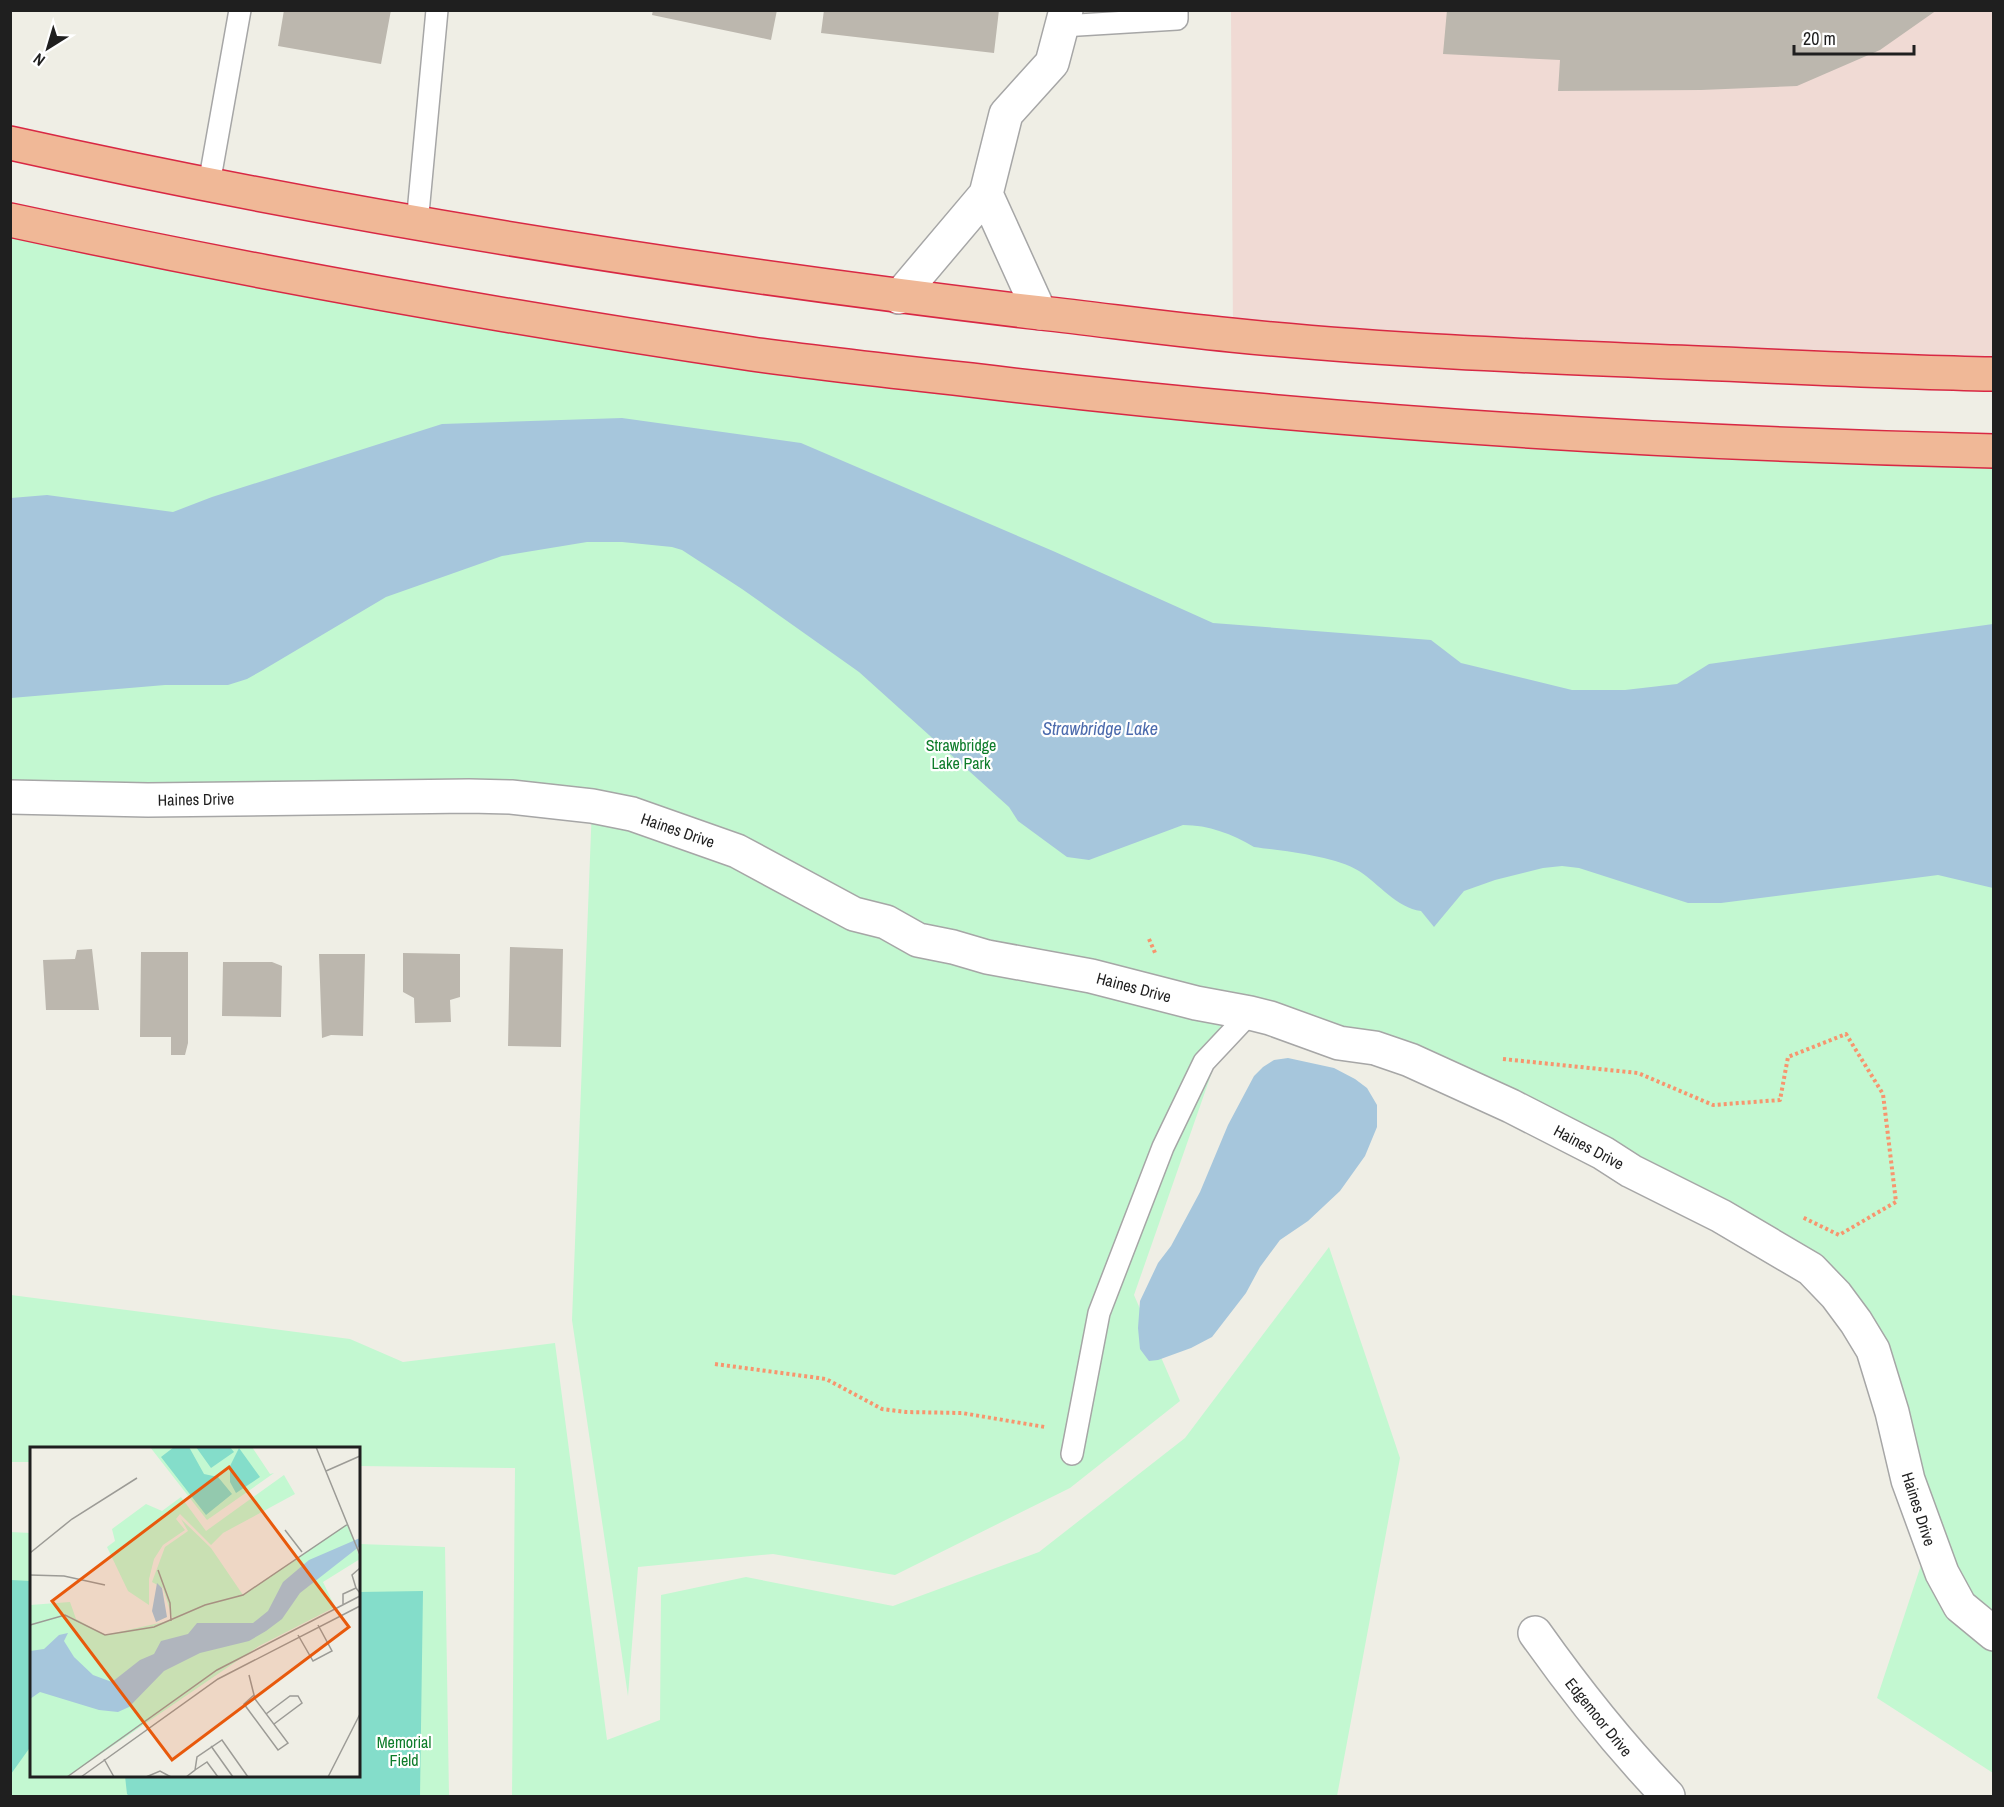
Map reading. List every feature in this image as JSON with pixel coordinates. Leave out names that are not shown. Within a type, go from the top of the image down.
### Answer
[{"type":"highway","points":[[10,143],[417,224],[596,253],[899,297],[1233,335],[1398,348],[1837,370],[1994,374]]},
{"type":"highway","points":[[10,220],[354,289],[487,311],[755,354],[1042,389],[1196,405],[1489,428],[1776,444],[1994,451]]},
{"type":"street","points":[[899,297],[986,195],[1006,114],[1052,63],[1064,18]]},
{"type":"street","points":[[986,195],[1040,313]]},
{"type":"street","name":"Haines Drive","points":[[10,796],[148,800],[469,795],[592,806],[632,814],[737,851],[854,914],[885,922],[918,940],[987,957],[1091,976],[1186,1000],[1260,1015],[1339,1043],[1375,1048],[1410,1059],[1603,1153],[1631,1170],[1721,1216],[1811,1269],[1843,1304],[1873,1350],[1892,1412],[1908,1480],[1942,1573],[1960,1606],[1994,1634]]},
{"type":"street","name":"Edgemoor Drive","points":[[1535,1633],[1574,1689],[1632,1759],[1668,1797]]},
{"type":"lane","points":[[209,183],[240,10]]},
{"type":"lane","points":[[417,224],[437,10]]},
{"type":"lane","points":[[1064,18],[1177,19],[1177,10]]},
{"type":"lane","points":[[1074,1443],[1099,1313],[1163,1147],[1204,1062],[1260,1015]]},
{"type":"path","points":[[1149,939],[1157,957]]},
{"type":"path","points":[[1499,1059],[1638,1073],[1713,1105],[1780,1100],[1788,1057],[1846,1034],[1883,1094],[1896,1202],[1839,1235],[1797,1215]]},
{"type":"path","points":[[715,1364],[826,1379],[882,1409],[962,1413],[1074,1443]]},
{"type":"shaded area","points":[[1231,11],[1993,11],[1993,374],[1233,335]]},
{"type":"green space","name":"Strawbridge Lake Park","points":[[10,220],[1042,389],[1993,451],[1993,1773],[1877,1698],[1929,1541],[1873,1350],[1811,1269],[1410,1060],[1234,1009],[1134,1295],[1180,1401],[1070,1488],[895,1575],[773,1554],[638,1567],[628,1696],[572,1320],[592,806],[11,795]]},
{"type":"green space","points":[[1329,1247],[1400,1458],[1337,1796],[512,1796],[515,1468],[360,1466],[360,1447],[30,1447],[30,1462],[11,1462],[11,1295],[350,1339],[403,1362],[555,1343],[607,1740],[660,1720],[661,1595],[746,1577],[893,1606],[1039,1552],[1185,1438]]},
{"type":"green space","name":"Memorial Field","points":[[10,1532],[30,1533],[30,1777],[360,1777],[360,1544],[445,1547],[449,1796],[11,1796]]},
{"type":"green space","points":[[11,1580],[30,1581],[30,1747],[11,1774]]},
{"type":"green space","points":[[423,1591],[420,1796],[129,1796],[127,1794],[125,1777],[360,1777],[360,1592]]},
{"type":"water","name":"Strawbridge Lake","points":[[622,418],[801,443],[1053,551],[1213,623],[1431,640],[1461,663],[1572,690],[1625,690],[1677,684],[1709,664],[1993,624],[1993,888],[1938,875],[1721,903],[1688,903],[1579,868],[1562,866],[1543,868],[1495,880],[1464,891],[1434,927],[1421,911],[1396,900],[1366,876],[1349,866],[1308,855],[1254,847],[1229,834],[1202,827],[1183,825],[1089,860],[1067,857],[1018,821],[1009,807],[859,672],[742,589],[682,550],[622,542],[587,542],[502,556],[386,597],[247,679],[228,685],[165,685],[11,698],[11,498],[47,495],[173,512],[212,497],[442,424]]},
{"type":"water","points":[[1288,1058],[1334,1068],[1367,1088],[1377,1105],[1377,1127],[1365,1156],[1340,1191],[1308,1221],[1280,1240],[1260,1267],[1246,1293],[1212,1337],[1191,1348],[1149,1361],[1140,1349],[1138,1328],[1140,1301],[1158,1263],[1171,1246],[1200,1192],[1228,1125],[1254,1076],[1274,1060]]},
{"type":"building","points":[[284,10],[391,10],[381,64],[278,46]]},
{"type":"building","points":[[653,10],[777,10],[771,40],[652,15]]},
{"type":"building","points":[[824,10],[999,10],[994,53],[821,33]]},
{"type":"building","points":[[1447,10],[1937,10],[1880,50],[1797,86],[1701,90],[1558,91],[1560,60],[1443,54]]},
{"type":"building","points":[[510,947],[563,949],[561,1047],[508,1046]]},
{"type":"building","points":[[92,949],[99,1010],[46,1010],[43,960],[75,959],[77,950]]},
{"type":"building","points":[[141,952],[188,952],[188,1043],[185,1055],[171,1055],[171,1037],[140,1037]]},
{"type":"building","points":[[403,953],[460,954],[460,997],[450,1000],[451,1022],[415,1023],[414,998],[403,992]]},
{"type":"building","points":[[319,954],[365,954],[363,1036],[331,1035],[322,1038]]},
{"type":"building","points":[[223,962],[272,962],[282,966],[281,1017],[222,1016]]}]
